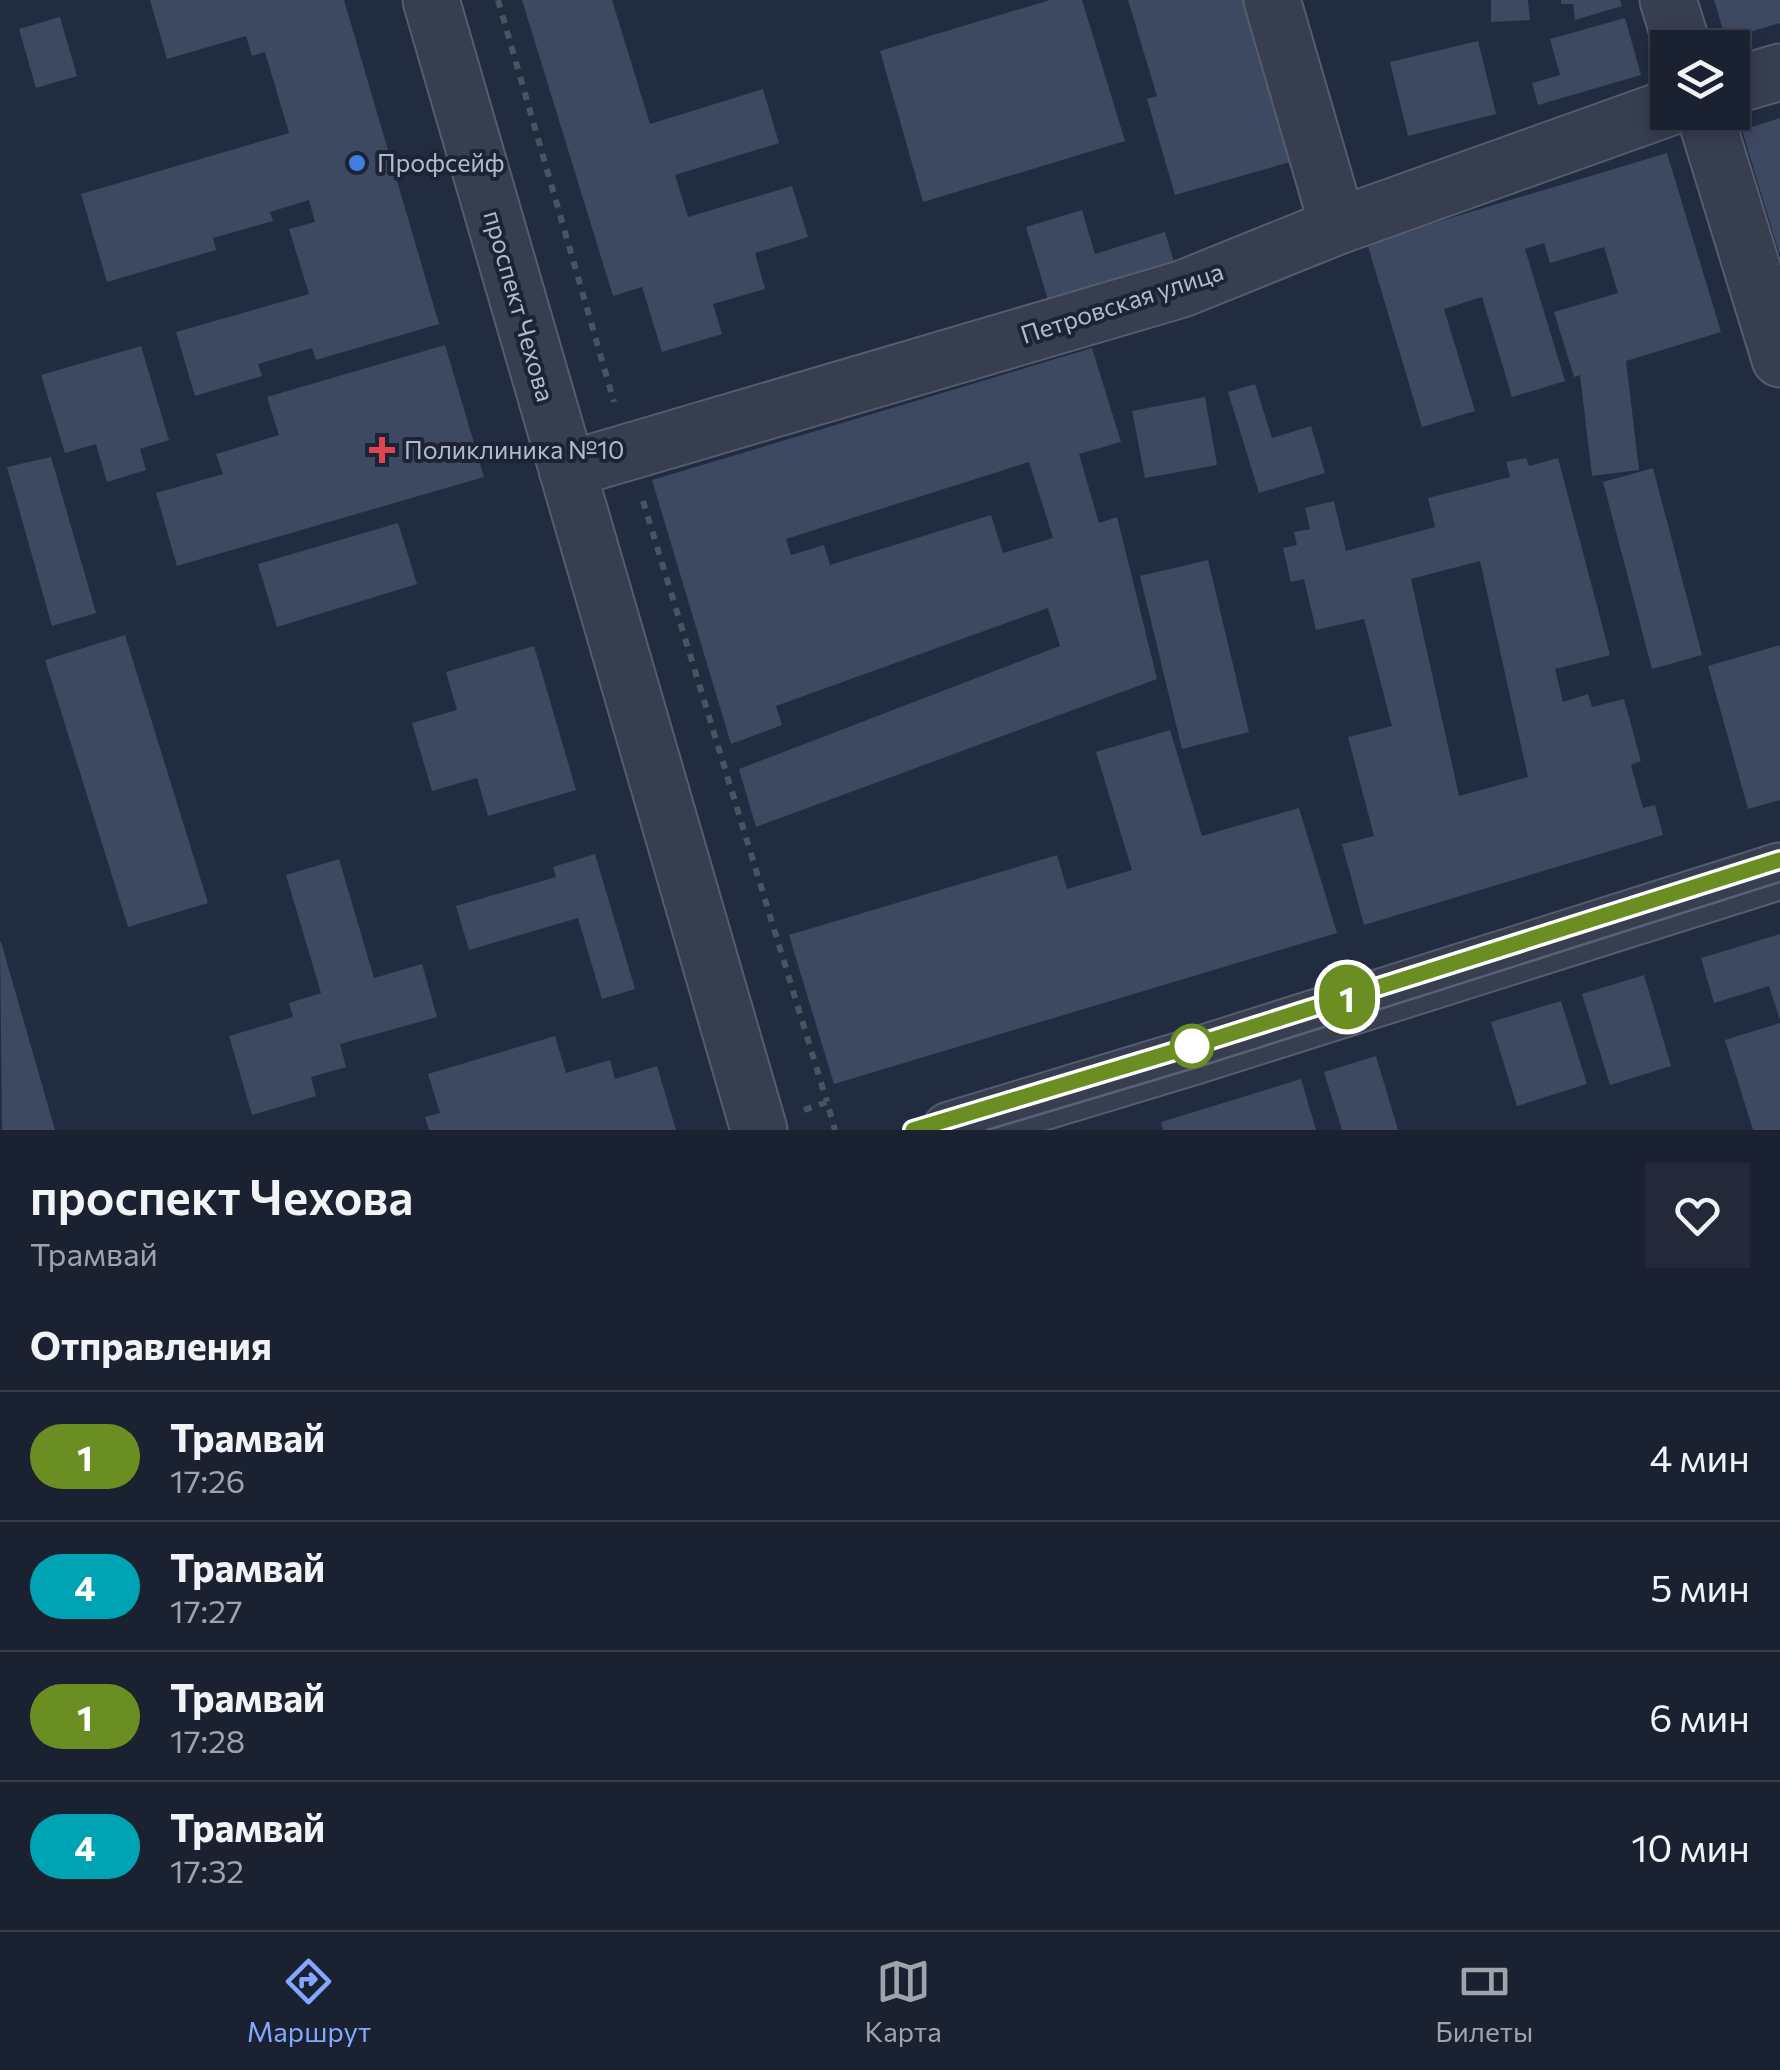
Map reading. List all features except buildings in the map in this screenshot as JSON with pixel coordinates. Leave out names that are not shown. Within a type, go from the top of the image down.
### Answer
[{"type":"street","name":"проспект Чехова","points":[[430,0],[759,1130]]},
{"type":"street","points":[[1272,0],[1338,226]]},
{"type":"street","points":[[1668,0],[1678,30]]},
{"type":"street","points":[[1750,81],[1780,72]]},
{"type":"street","name":"Петровская улица","points":[[567,470],[1182,288],[1338,226],[1650,114]]},
{"type":"street","points":[[1710,130],[1780,358]]},
{"type":"street","points":[[950,1130],[1780,871]]},
{"type":"path","points":[[498,0],[628,451],[827,1102]]},
{"type":"tram line","points":[[913,1130],[1780,860]]},
{"type":"tram line","name":"1","points":[[913,1130],[1780,860]]},
{"type":"tram line","points":[[987,1130],[1780,882]]},
{"type":"place","name":"Профсейф","points":[[357,163]]},
{"type":"place","name":"Поликлиника №10","points":[[382,450]]}]
